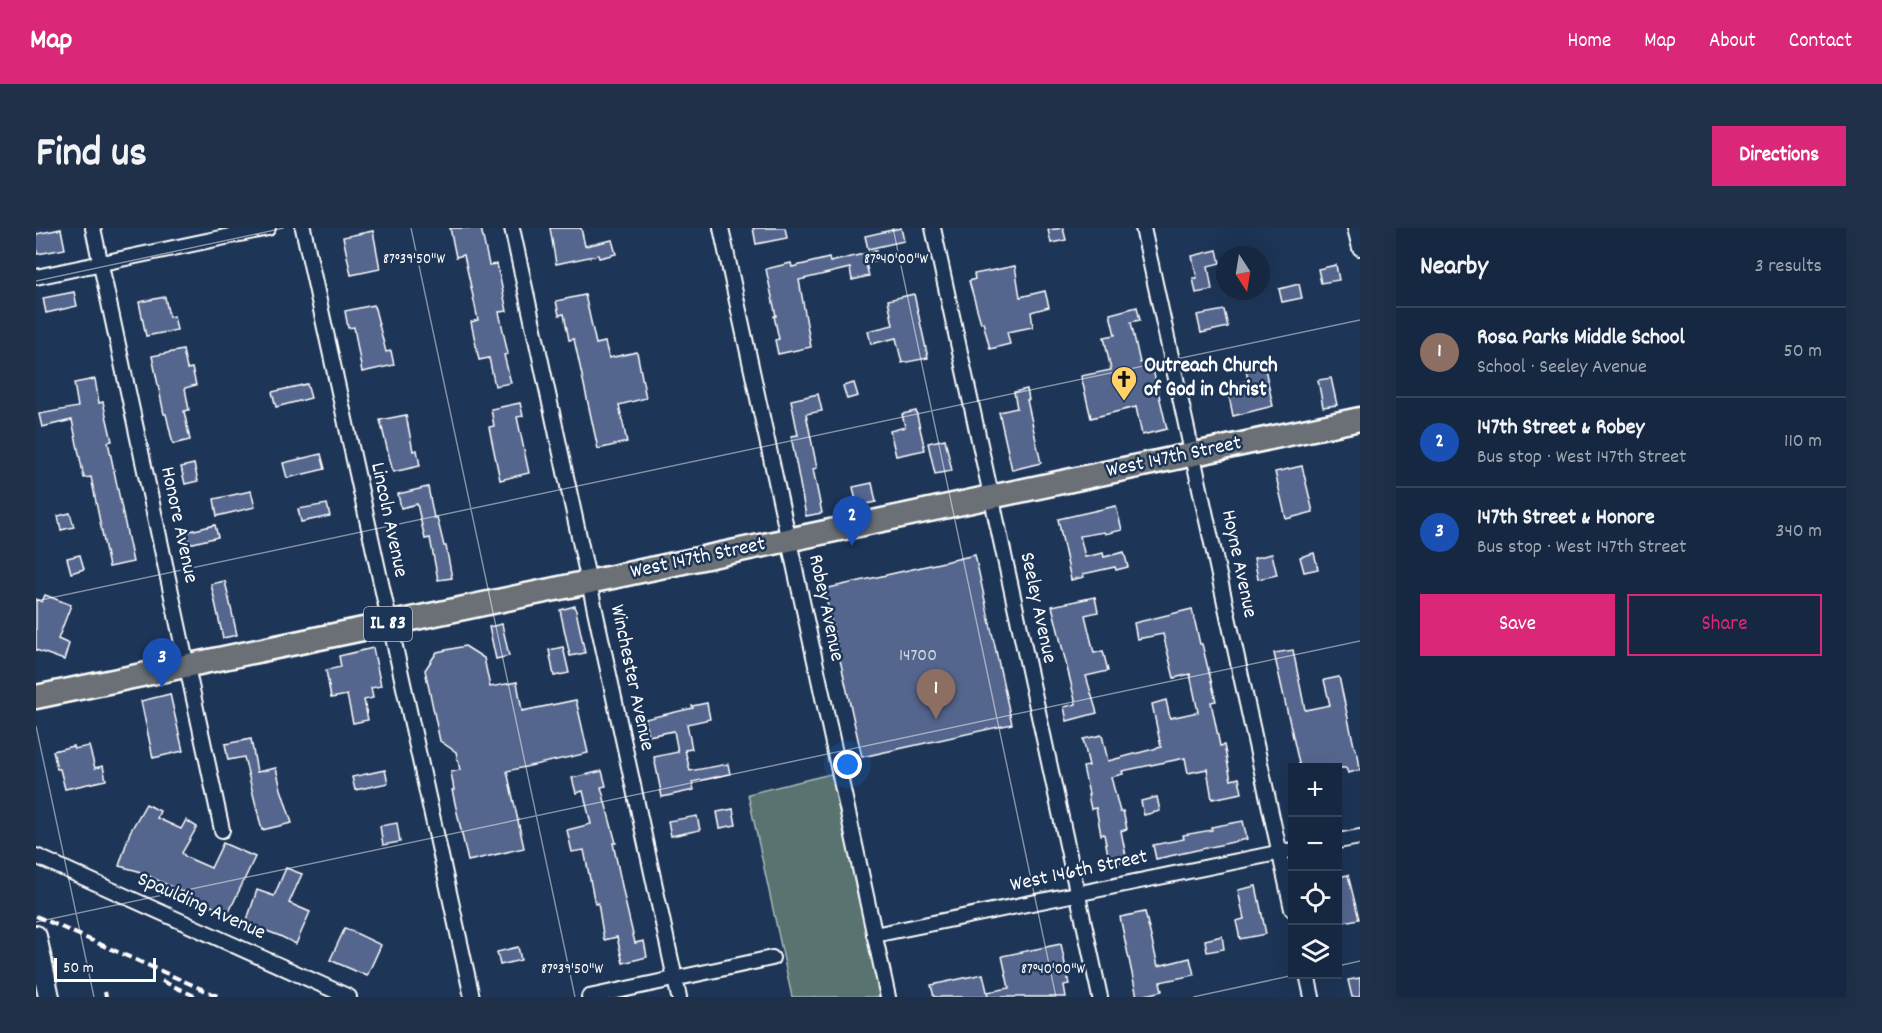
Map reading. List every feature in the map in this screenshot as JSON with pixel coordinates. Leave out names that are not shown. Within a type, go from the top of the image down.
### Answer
[{"type":"main road","name":"West 147th Street","points":[[36,697],[1360,419]]},
{"type":"main road","points":[[36,936],[49,997]]},
{"type":"street","name":"Honore Avenue","points":[[93,228],[222,830]]},
{"type":"street","points":[[36,277],[268,228]]},
{"type":"street","name":"Lincoln Avenue","points":[[303,228],[472,997]]},
{"type":"street","name":"Winchester Avenue","points":[[512,228],[679,997]]},
{"type":"street","name":"Robey Avenue","points":[[721,228],[888,997]]},
{"type":"street","name":"Seeley Avenue","points":[[933,228],[1100,997]]},
{"type":"street","name":"Hoyne Avenue","points":[[1143,228],[1286,852],[1288,871]]},
{"type":"street","points":[[1356,228],[1360,248]]},
{"type":"street","points":[[1342,840],[1360,837]]},
{"type":"street","name":"West 146th Street","points":[[874,935],[1286,852]]},
{"type":"street","name":"Spaulding Avenue","points":[[36,855],[350,997]]},
{"type":"street","points":[[589,997],[772,958]]},
{"type":"street","points":[[1308,979],[1312,997]]},
{"type":"green space","points":[[839,772],[888,997],[792,997],[748,794]]},
{"type":"building","points":[[450,228],[481,228],[489,265],[497,264],[507,311],[499,312],[508,354],[504,355],[511,383],[495,386],[489,358],[479,360],[471,322],[478,320],[464,255],[456,257]]},
{"type":"building","points":[[550,228],[581,228],[585,246],[612,240],[616,254],[599,258],[598,255],[556,264]]},
{"type":"building","points":[[753,228],[785,228],[787,238],[756,244]]},
{"type":"building","points":[[901,228],[904,241],[868,249],[865,236]]},
{"type":"building","points":[[1063,228],[1066,240],[1051,243],[1048,230]]},
{"type":"building","points":[[61,229],[65,249],[37,254],[36,234]]},
{"type":"building","points":[[373,231],[380,269],[351,275],[343,237]]},
{"type":"building","points":[[1216,250],[1216,264],[1208,266],[1212,290],[1196,293],[1193,278],[1197,278],[1192,256]]},
{"type":"building","points":[[876,251],[878,261],[866,264],[869,276],[852,280],[850,268],[799,280],[811,347],[778,354],[775,340],[779,339],[774,316],[776,316],[766,269],[791,263],[792,267],[829,258],[830,262]]},
{"type":"building","points":[[1336,265],[1339,280],[1321,283],[1318,269]]},
{"type":"building","points":[[1015,266],[1020,297],[1045,291],[1049,307],[1031,312],[1033,327],[1007,332],[1010,344],[990,349],[969,281],[975,279],[974,274]]},
{"type":"building","points":[[1299,284],[1302,298],[1282,302],[1279,289]]},
{"type":"building","points":[[74,292],[77,306],[46,313],[43,298]]},
{"type":"building","points":[[914,294],[928,358],[902,363],[896,338],[871,344],[868,331],[893,325],[888,300]]},
{"type":"building","points":[[585,295],[596,344],[605,342],[609,358],[637,352],[646,398],[619,405],[627,442],[598,449],[574,339],[569,340],[564,314],[559,315],[556,301]]},
{"type":"building","points":[[165,297],[169,317],[174,316],[177,330],[146,336],[139,302]]},
{"type":"building","points":[[374,305],[386,352],[391,351],[394,365],[362,372],[354,327],[348,328],[345,311]]},
{"type":"building","name":"Outreach Church of God in Christ","points":[[1137,307],[1140,320],[1131,322],[1140,363],[1151,361],[1167,429],[1142,435],[1136,407],[1091,418],[1081,376],[1111,370],[1104,337],[1115,335],[1110,314]]},
{"type":"building","points":[[1224,310],[1228,327],[1201,333],[1197,315]]},
{"type":"building","points":[[183,350],[187,369],[192,368],[196,385],[185,388],[189,410],[184,411],[190,440],[173,444],[152,356]]},
{"type":"building","points":[[1263,359],[1273,406],[1233,416],[1227,386],[1248,381],[1245,363]]},
{"type":"building","points":[[1331,378],[1337,405],[1323,407],[1318,380]]},
{"type":"building","points":[[95,379],[99,403],[103,402],[112,441],[108,442],[133,562],[109,567],[91,477],[84,478],[72,420],[42,427],[39,414],[78,407],[74,383]]},
{"type":"building","points":[[854,383],[858,396],[847,399],[843,386]]},
{"type":"building","points":[[307,384],[311,398],[276,407],[272,392]]},
{"type":"building","points":[[1027,389],[1029,400],[1027,400],[1041,463],[1012,470],[999,412],[1017,408],[1014,392]]},
{"type":"building","points":[[818,394],[822,411],[806,414],[817,468],[813,469],[822,513],[806,516],[791,436],[798,435],[791,400]]},
{"type":"building","points":[[520,403],[523,416],[517,417],[529,473],[500,480],[489,427],[494,426],[491,409]]},
{"type":"building","points":[[916,411],[925,450],[896,456],[890,431],[905,427],[902,414]]},
{"type":"building","points":[[406,415],[413,451],[417,450],[420,466],[393,472],[380,420]]},
{"type":"building","points":[[945,439],[952,471],[935,474],[928,443]]},
{"type":"building","points":[[321,454],[325,469],[287,478],[283,463]]},
{"type":"building","points":[[194,464],[198,481],[185,484],[181,467]]},
{"type":"building","points":[[1302,466],[1313,512],[1286,519],[1275,472]]},
{"type":"building","points":[[872,483],[876,502],[857,506],[853,487]]},
{"type":"building","points":[[428,487],[434,518],[437,517],[444,546],[446,546],[452,578],[438,580],[430,538],[425,539],[417,504],[401,508],[398,494]]},
{"type":"building","points":[[251,491],[255,507],[217,516],[214,499]]},
{"type":"building","points":[[327,504],[330,516],[301,522],[298,509]]},
{"type":"building","points":[[1116,506],[1122,530],[1080,536],[1085,557],[1103,553],[1104,557],[1124,552],[1128,567],[1116,570],[1115,567],[1083,574],[1084,577],[1071,580],[1058,519]]},
{"type":"building","points":[[70,513],[74,527],[61,530],[58,516]]},
{"type":"building","points":[[215,525],[218,537],[189,544],[186,532]]},
{"type":"building","points":[[1314,553],[1318,569],[1304,572],[1300,557]]},
{"type":"building","points":[[1272,554],[1277,575],[1258,579],[1254,558]]},
{"type":"building","points":[[80,555],[84,569],[71,573],[67,558]]},
{"type":"building","points":[[975,555],[1012,724],[862,757],[824,589]]},
{"type":"building","points":[[225,581],[237,635],[223,638],[211,584]]},
{"type":"building","points":[[45,595],[71,605],[58,639],[69,644],[64,660],[36,650],[36,599],[42,602]]},
{"type":"building","points":[[1095,597],[1098,612],[1085,615],[1094,653],[1103,651],[1108,671],[1086,676],[1097,713],[1067,721],[1064,707],[1076,704],[1052,606]]},
{"type":"building","points":[[575,606],[585,653],[570,656],[560,610]]},
{"type":"building","points":[[1192,609],[1216,701],[1211,702],[1220,746],[1224,745],[1231,780],[1239,778],[1242,793],[1212,799],[1207,769],[1188,773],[1185,758],[1122,771],[1123,774],[1111,777],[1127,829],[1121,831],[1127,861],[1110,865],[1096,808],[1091,809],[1088,795],[1083,767],[1089,766],[1083,739],[1102,735],[1108,761],[1161,747],[1152,704],[1166,700],[1170,718],[1198,712],[1190,674],[1174,678],[1163,634],[1137,639],[1134,623]]},
{"type":"building","points":[[502,624],[509,656],[496,659],[489,627]]},
{"type":"building","points":[[465,646],[484,658],[490,687],[517,682],[522,711],[576,700],[588,753],[507,771],[524,848],[468,861],[452,790],[454,790],[451,772],[460,770],[456,752],[440,741],[425,670],[437,652]]},
{"type":"building","points":[[563,647],[569,673],[554,676],[549,650]]},
{"type":"building","points":[[373,648],[381,686],[371,688],[373,698],[364,700],[368,720],[353,723],[347,695],[331,698],[326,670],[341,667],[339,656]]},
{"type":"building","points":[[1293,650],[1305,710],[1330,705],[1324,680],[1339,677],[1360,770],[1348,773],[1346,768],[1342,768],[1342,763],[1299,763],[1274,653]]},
{"type":"building","points":[[170,694],[183,751],[153,758],[141,701]]},
{"type":"building","points":[[707,703],[710,719],[687,724],[692,749],[685,750],[690,771],[728,764],[730,774],[692,782],[694,790],[662,797],[654,757],[678,752],[674,731],[648,736],[645,719]]},
{"type":"building","points":[[251,739],[257,772],[276,768],[292,823],[262,830],[244,757],[228,760],[225,744]]},
{"type":"building","points":[[73,746],[74,749],[89,746],[95,768],[103,766],[106,780],[65,789],[53,751]]},
{"type":"building","points":[[385,770],[388,783],[355,790],[352,777]]},
{"type":"building","points":[[602,771],[606,786],[601,787],[616,843],[613,843],[635,943],[644,941],[647,957],[623,963],[617,937],[604,940],[598,903],[595,904],[584,850],[572,852],[567,830],[591,824],[583,791],[576,793],[572,778]]},
{"type":"building","points":[[1157,797],[1160,811],[1144,815],[1141,801]]},
{"type":"building","points":[[146,804],[160,811],[157,818],[181,829],[186,820],[197,827],[182,853],[186,857],[211,868],[223,843],[255,857],[228,914],[138,871],[119,866],[130,832]]},
{"type":"building","points":[[733,809],[736,825],[720,828],[717,812]]},
{"type":"building","points":[[697,816],[700,830],[671,836],[668,821]]},
{"type":"building","points":[[1243,821],[1247,839],[1156,859],[1153,845],[1184,839],[1183,835],[1212,830],[1211,827]]},
{"type":"building","points":[[397,823],[400,842],[383,845],[380,826]]},
{"type":"building","points":[[286,868],[302,874],[289,903],[310,912],[296,944],[246,923],[257,890],[274,896]]},
{"type":"building","points":[[1348,875],[1359,919],[1342,922],[1342,876]]},
{"type":"building","points":[[1256,886],[1266,934],[1240,939],[1236,921],[1244,919],[1238,890]]},
{"type":"building","points":[[1145,912],[1158,966],[1190,958],[1194,975],[1160,982],[1162,991],[1137,997],[1120,917]]},
{"type":"building","points":[[345,928],[381,945],[367,976],[330,960]]},
{"type":"building","points":[[1222,936],[1224,949],[1207,952],[1205,940]]},
{"type":"building","points":[[1061,944],[1069,984],[1064,985],[1066,997],[934,997],[931,985],[983,974],[987,992],[1009,988],[1002,956]]},
{"type":"building","points":[[518,947],[521,960],[500,965],[497,952]]},
{"type":"building","points":[[1360,978],[1360,997],[1352,997],[1348,980]]},
{"type":"railway","points":[[36,916],[220,997]]},
{"type":"railway","points":[[162,981],[197,997]]},
{"type":"railway","points":[[105,992],[106,997]]},
{"type":"place","name":"Outreach Church of God in Christ","points":[[1124,402]]},
{"type":"place","name":"147th Street & Robey","points":[[852,546]]},
{"type":"place","name":"147th Street & Honore","points":[[162,688]]},
{"type":"place","name":"Rosa Parks Middle School","points":[[936,719]]}]
